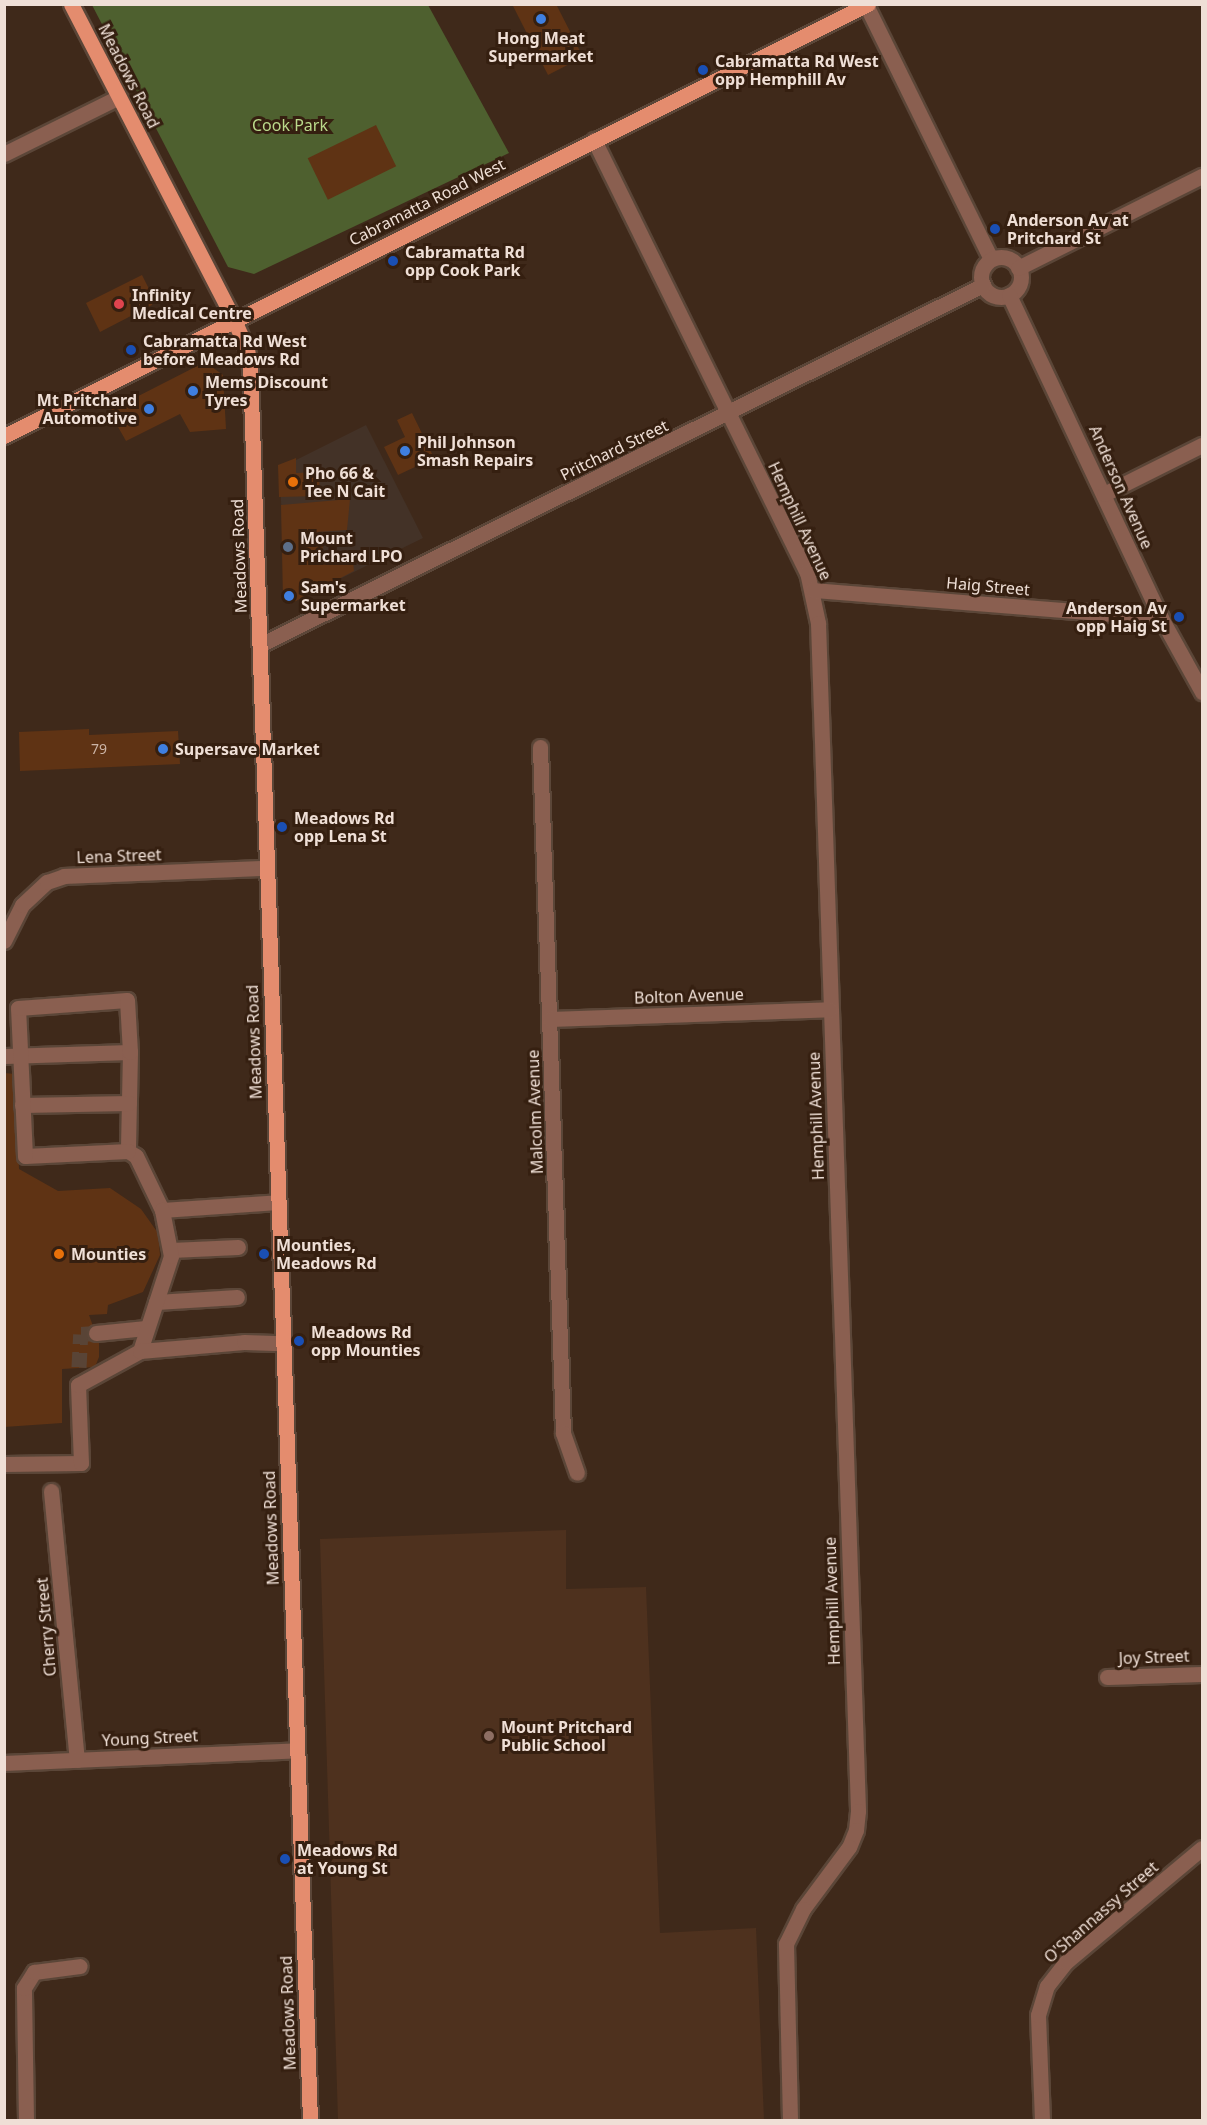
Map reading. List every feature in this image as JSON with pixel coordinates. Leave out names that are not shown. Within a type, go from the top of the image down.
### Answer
[{"type":"main road","name":"Meadows Road","points":[[71,4],[234,320],[247,349],[250,367],[310,2121]]},
{"type":"main road","name":"Cabramatta Road West","points":[[4,436],[867,5]]},
{"type":"street","points":[[867,5],[992,259]]},
{"type":"street","points":[[4,154],[119,97]]},
{"type":"street","name":"Hemphill Avenue","points":[[594,140],[813,590],[818,623],[858,1811],[856,1830],[849,1847],[803,1910],[786,1944],[790,2121]]},
{"type":"street","points":[[1018,268],[1203,176]]},
{"type":"street","points":[[1007,258],[1018,268],[1018,286],[1009,295],[994,296],[983,285],[981,273],[992,259],[1007,258]]},
{"type":"street","name":"Pritchard Street","points":[[260,645],[983,285]]},
{"type":"street","name":"Anderson Avenue","points":[[1009,295],[1161,618],[1203,692]]},
{"type":"street","points":[[1104,494],[1203,445]]},
{"type":"street","name":"Haig Street","points":[[813,590],[1161,618]]},
{"type":"street","name":"Malcolm Avenue","points":[[540,747],[563,1433],[577,1473]]},
{"type":"street","name":"Lena Street","points":[[4,941],[22,905],[47,882],[64,876],[266,868]]},
{"type":"street","points":[[128,1151],[25,1156],[22,1105],[11,1055],[18,1008],[127,1000],[130,1052],[128,1151],[140,1163],[162,1210],[171,1250],[168,1273],[146,1328],[140,1351]]},
{"type":"street","name":"Bolton Avenue","points":[[550,1019],[830,1009]]},
{"type":"street","points":[[11,1055],[130,1052]]},
{"type":"street","points":[[22,1105],[129,1103]]},
{"type":"street","points":[[162,1210],[278,1202]]},
{"type":"street","points":[[171,1250],[238,1247]]},
{"type":"street","points":[[156,1302],[237,1297]]},
{"type":"street","points":[[96,1333],[146,1328]]},
{"type":"street","points":[[78,1384],[140,1351],[244,1342],[282,1343]]},
{"type":"street","points":[[4,1464],[81,1463],[79,1367]]},
{"type":"street","name":"Cherry Street","points":[[51,1491],[76,1760]]},
{"type":"street","name":"Joy Street","points":[[1107,1677],[1203,1674]]},
{"type":"street","name":"Young Street","points":[[4,1763],[297,1750]]},
{"type":"street","name":"O'Shannassy Street","points":[[1042,2121],[1038,2015],[1047,1986],[1066,1962],[1203,1848]]},
{"type":"street","points":[[26,2121],[24,1988],[34,1972],[80,1966]]},
{"type":"shaded area","points":[[366,425],[423,538],[289,604],[284,599],[280,468]]},
{"type":"shaded area","name":"Mount Pritchard Public School","points":[[566,1530],[566,1589],[646,1587],[660,1933],[756,1928],[764,2120],[338,2120],[320,1539]]},
{"type":"green space","name":"Cook Park","points":[[92,5],[428,5],[509,153],[254,274],[228,267]]},
{"type":"building","points":[[512,4],[556,4],[583,57],[548,75]]},
{"type":"building","points":[[376,125],[396,166],[328,200],[308,158]]},
{"type":"building","name":"Infinity Medical Centre","points":[[142,275],[153,297],[152,305],[100,332],[86,303]]},
{"type":"building","points":[[205,362],[223,375],[226,429],[190,432],[180,414],[126,441],[109,411]]},
{"type":"building","points":[[412,413],[434,458],[398,475],[384,447],[405,437],[397,420]]},
{"type":"building","points":[[296,458],[296,473],[319,472],[320,496],[279,497],[278,465]]},
{"type":"building","points":[[350,499],[347,530],[316,532],[322,534],[323,553],[306,555],[352,552],[354,571],[290,604],[283,599],[281,505]]},
{"type":"building","points":[[89,729],[89,735],[178,731],[180,764],[20,771],[19,732]]},
{"type":"building","points":[[4,1073],[16,1074],[19,1169],[58,1191],[110,1188],[141,1209],[158,1233],[160,1255],[143,1292],[108,1305],[107,1314],[89,1315],[99,1343],[99,1357],[95,1367],[62,1369],[62,1423],[4,1427]]},
{"type":"tunnel","points":[[79,1367],[81,1334],[96,1333]]},
{"type":"place","name":"Hong Meat Supermarket","points":[[541,19]]},
{"type":"place","name":"Cabramatta Rd West opp Hemphill Av","points":[[703,70]]},
{"type":"place","name":"Anderson Av at Pritchard St","points":[[995,229]]},
{"type":"place","name":"Cabramatta Rd opp Cook Park","points":[[393,261]]},
{"type":"place","name":"Infinity Medical Centre","points":[[119,304]]},
{"type":"place","name":"Cabramatta Rd West before Meadows Rd","points":[[131,350]]},
{"type":"place","name":"Mems Discount Tyres","points":[[193,391]]},
{"type":"place","name":"Mt Pritchard Automotive","points":[[149,409]]},
{"type":"place","name":"Phil Johnson Smash Repairs","points":[[405,451]]},
{"type":"place","name":"Pho 66 & Tee N Cait","points":[[293,482]]},
{"type":"place","name":"Mount Prichard LPO","points":[[288,547]]},
{"type":"place","name":"Sam's Supermarket","points":[[289,596]]},
{"type":"place","name":"Anderson Av opp Haig St","points":[[1179,617]]},
{"type":"place","name":"Supersave Market","points":[[163,749]]},
{"type":"place","name":"Meadows Rd opp Lena St","points":[[282,827]]},
{"type":"place","name":"Mounties","points":[[59,1254]]},
{"type":"place","name":"Mounties, Meadows Rd","points":[[264,1254]]},
{"type":"place","name":"Meadows Rd opp Mounties","points":[[299,1341]]},
{"type":"place","name":"Mount Pritchard Public School","points":[[489,1736]]},
{"type":"place","name":"Meadows Rd at Young St","points":[[285,1859]]}]
